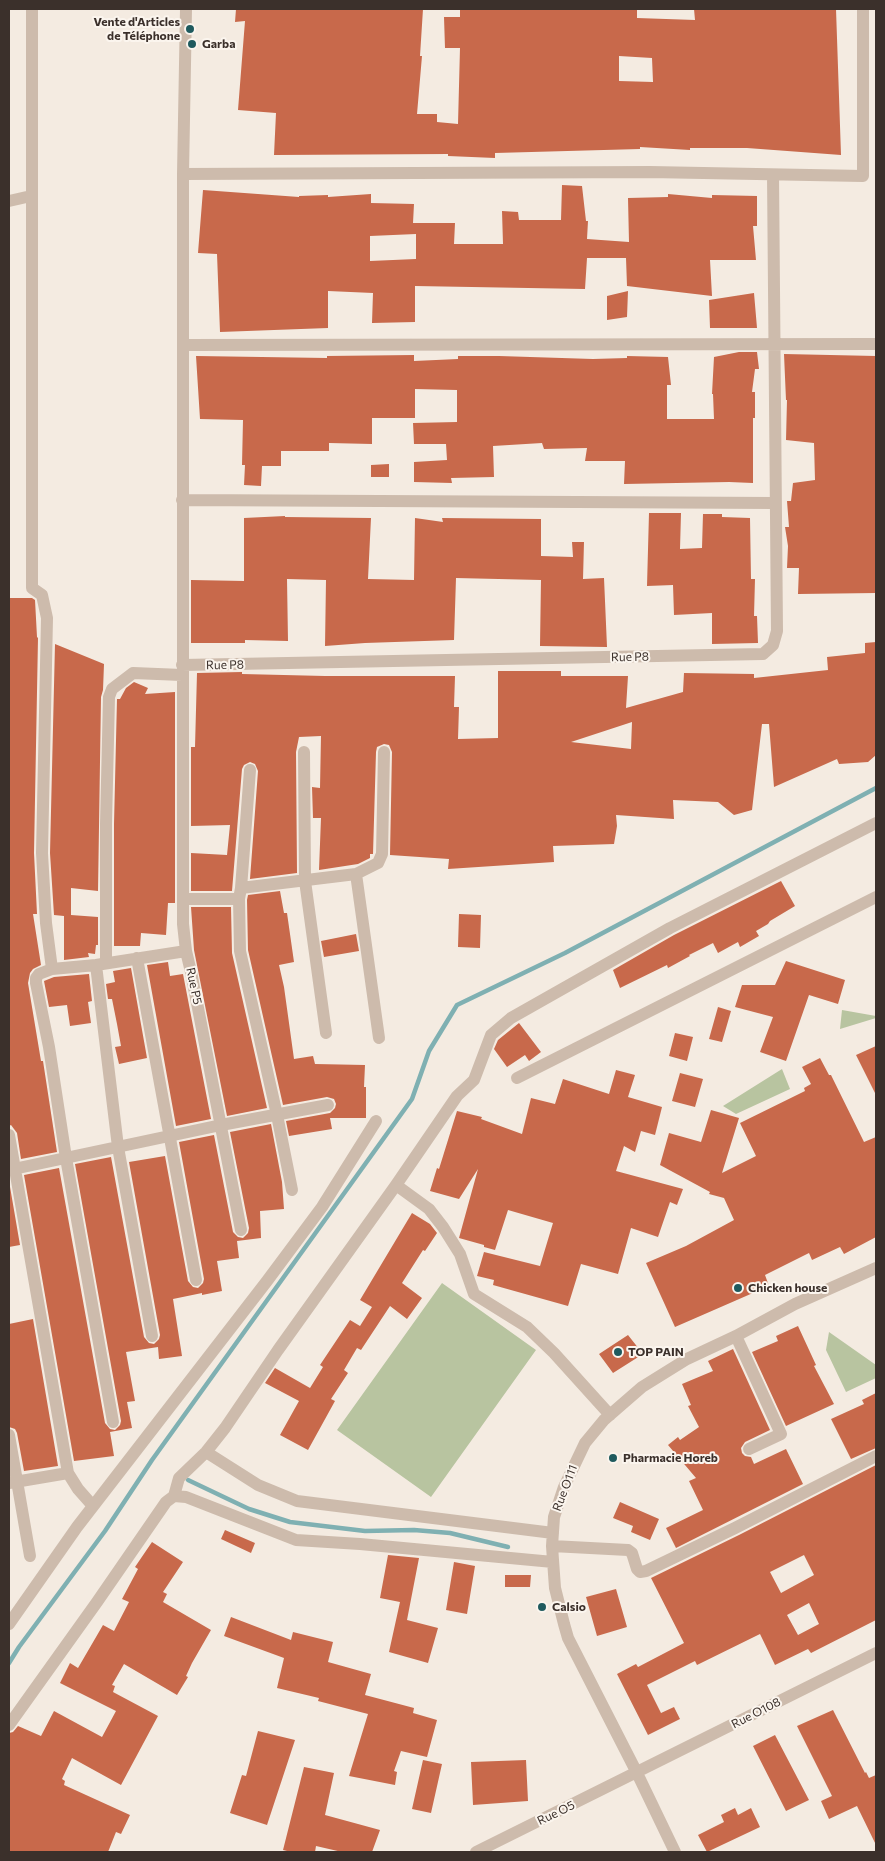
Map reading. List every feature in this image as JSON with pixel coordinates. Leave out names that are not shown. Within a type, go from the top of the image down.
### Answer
[{"type":"street","points":[[32,9],[32,588],[42,595],[47,618],[42,853],[46,923],[52,968]]},
{"type":"street","name":"Rue P5","points":[[186,9],[183,174],[183,924],[186,951],[241,1230]]},
{"type":"street","points":[[183,174],[650,172],[863,176],[863,9]]},
{"type":"street","name":"Rue P8","points":[[152,1336],[118,1147],[101,964],[106,863],[109,697],[112,688],[133,673],[182,670],[763,654],[773,645],[777,631],[774,503],[773,175]]},
{"type":"street","points":[[9,200],[31,196]]},
{"type":"street","points":[[183,345],[876,344]]},
{"type":"street","points":[[182,500],[774,503]]},
{"type":"street","points":[[304,752],[305,881],[326,1033]]},
{"type":"street","points":[[184,899],[240,894],[287,881],[305,881],[356,874],[378,864],[382,854],[384,752]]},
{"type":"street","points":[[250,770],[240,894],[240,951],[292,1190]]},
{"type":"street","points":[[9,1725],[166,1502],[174,1496],[179,1478],[206,1452],[225,1428],[457,1096],[474,1080],[491,1035],[511,1018],[670,928],[876,823]]},
{"type":"street","points":[[356,874],[379,1038]]},
{"type":"street","points":[[517,1078],[876,897]]},
{"type":"street","points":[[113,1422],[66,1158],[49,1047],[36,983],[39,974],[52,968],[101,964],[186,951]]},
{"type":"street","points":[[137,958],[196,1280]]},
{"type":"street","points":[[12,1169],[221,1125],[328,1105]]},
{"type":"street","points":[[9,1624],[93,1506],[267,1282],[322,1207],[376,1121]]},
{"type":"street","points":[[9,1135],[12,1169],[68,1473],[78,1489],[93,1506]]},
{"type":"street","points":[[396,1185],[429,1209],[443,1227],[460,1254],[474,1294],[527,1327],[554,1353],[610,1415]]},
{"type":"street","name":"Rue O111","points":[[674,1852],[637,1773],[568,1638],[559,1608],[552,1562],[554,1517],[572,1468],[585,1443],[610,1415],[642,1387],[679,1364],[795,1304],[876,1268]]},
{"type":"street","points":[[736,1336],[781,1434],[749,1449]]},
{"type":"street","points":[[9,1435],[13,1482],[30,1556]]},
{"type":"street","points":[[206,1452],[258,1485],[297,1500],[628,1550],[632,1553],[637,1570],[640,1572],[646,1571],[735,1528],[876,1456]]},
{"type":"street","points":[[13,1482],[68,1473]]},
{"type":"street","points":[[174,1496],[186,1497],[296,1540],[552,1562]]},
{"type":"street","name":"Rue O108","points":[[637,1773],[876,1653]]},
{"type":"street","name":"Rue O5","points":[[476,1852],[637,1773]]},
{"type":"green space","points":[[842,1010],[876,1016],[876,1018],[840,1029]]},
{"type":"green space","points":[[782,1069],[790,1089],[736,1114],[723,1106]]},
{"type":"green space","points":[[442,1283],[536,1350],[431,1497],[337,1430]]},
{"type":"green space","points":[[829,1332],[876,1365],[876,1378],[846,1392],[826,1350]]},
{"type":"building","points":[[236,9],[423,9],[420,56],[422,56],[417,114],[437,114],[437,122],[458,124],[460,48],[445,48],[444,17],[460,17],[460,9],[637,9],[637,18],[695,20],[694,9],[836,9],[841,155],[747,148],[690,148],[690,150],[640,147],[640,149],[495,153],[495,158],[448,156],[448,154],[274,155],[276,113],[238,110],[245,21],[235,22]],"holes":[[[619,56],[652,58],[653,82],[619,81]]]},
{"type":"building","points":[[562,185],[582,186],[586,221],[588,221],[587,239],[629,242],[628,198],[668,197],[668,194],[712,198],[712,195],[757,196],[757,226],[753,226],[756,260],[710,260],[712,296],[627,286],[626,258],[587,258],[585,289],[415,286],[415,322],[372,323],[373,293],[328,291],[328,328],[220,332],[217,254],[198,253],[203,190],[299,197],[371,194],[371,203],[414,204],[413,223],[455,223],[454,244],[503,244],[502,211],[518,212],[519,220],[561,220]],"holes":[[[416,234],[416,259],[370,261],[370,236]]]},
{"type":"building","points":[[628,291],[627,317],[607,320],[607,296]]},
{"type":"building","points":[[754,293],[757,328],[710,328],[709,300]]},
{"type":"building","points":[[739,352],[757,352],[759,369],[755,369],[752,392],[755,392],[753,483],[624,484],[625,461],[585,461],[587,448],[544,449],[542,443],[493,446],[494,477],[451,478],[452,483],[414,482],[414,462],[447,460],[446,444],[414,444],[413,423],[457,422],[457,390],[415,389],[415,418],[372,418],[372,444],[329,443],[329,451],[281,451],[281,466],[262,466],[261,486],[244,485],[245,465],[242,465],[243,420],[200,419],[196,356],[327,358],[327,356],[414,355],[414,361],[458,359],[458,356],[593,359],[627,358],[627,356],[668,357],[671,385],[667,385],[667,419],[714,419],[712,394],[714,357]]},
{"type":"building","points":[[784,354],[876,356],[876,593],[798,594],[799,568],[787,568],[788,546],[785,527],[789,527],[787,501],[791,501],[793,483],[815,480],[814,443],[786,440],[787,400]]},
{"type":"building","points":[[389,464],[389,477],[371,477],[371,465]]},
{"type":"building","points":[[649,513],[681,513],[680,549],[702,548],[703,514],[722,514],[722,517],[750,518],[751,579],[755,579],[754,616],[757,616],[758,643],[712,644],[712,613],[674,615],[673,585],[647,586]]},
{"type":"building","points":[[285,516],[371,518],[368,579],[414,580],[415,518],[443,522],[442,518],[541,519],[541,556],[573,557],[572,542],[584,542],[583,579],[604,578],[607,647],[540,646],[541,580],[456,578],[454,640],[325,646],[326,580],[287,579],[288,641],[245,640],[245,643],[191,643],[191,580],[244,581],[244,518]]},
{"type":"building","points":[[9,598],[32,598],[35,600],[38,638],[34,853],[37,914],[33,914],[41,965],[30,973],[28,983],[41,1061],[43,1061],[57,1152],[21,1159],[17,1133],[11,1125],[9,1126]]},
{"type":"building","points":[[876,642],[876,755],[868,762],[839,764],[837,759],[774,787],[769,724],[762,724],[752,810],[734,815],[718,802],[673,800],[674,819],[616,815],[617,826],[614,844],[553,846],[554,862],[448,869],[449,859],[390,855],[392,752],[389,745],[384,744],[377,747],[376,752],[373,854],[370,854],[370,858],[358,864],[319,870],[321,818],[313,818],[312,787],[320,788],[321,736],[299,737],[296,752],[297,873],[250,879],[258,771],[255,764],[250,762],[244,765],[242,769],[232,891],[191,891],[191,853],[227,855],[230,825],[191,826],[191,747],[195,747],[197,673],[242,672],[242,674],[325,676],[455,676],[454,707],[459,707],[458,739],[498,738],[498,671],[561,671],[561,676],[628,676],[626,708],[683,692],[684,673],[754,674],[754,678],[828,670],[827,657],[865,653],[865,643]],"holes":[[[632,722],[631,749],[571,742]]]},
{"type":"building","points":[[55,644],[104,664],[101,697],[98,891],[71,888],[71,915],[98,917],[98,945],[96,945],[95,954],[88,953],[89,957],[64,960],[64,916],[54,915],[50,853]]},
{"type":"building","points":[[134,682],[148,688],[145,694],[175,692],[175,903],[168,903],[166,935],[141,933],[140,946],[114,946],[117,699],[120,699],[126,688]]},
{"type":"building","points":[[781,881],[795,906],[756,931],[759,936],[740,947],[738,942],[718,953],[713,943],[668,968],[667,965],[620,988],[613,970],[674,935]]},
{"type":"building","points":[[280,891],[284,913],[287,913],[294,962],[279,965],[294,1059],[313,1056],[315,1064],[365,1065],[364,1087],[366,1087],[366,1118],[330,1118],[332,1129],[289,1136],[286,1121],[330,1113],[336,1104],[334,1099],[327,1097],[283,1105],[248,950],[247,900],[248,895]]},
{"type":"building","points":[[191,907],[231,907],[232,953],[267,1108],[227,1116],[194,950]]},
{"type":"building","points":[[459,914],[481,915],[480,948],[458,947]]},
{"type":"building","points":[[356,934],[359,951],[324,957],[321,941]]},
{"type":"building","points":[[786,961],[845,980],[838,1004],[809,995],[786,1061],[760,1052],[773,1017],[735,1007],[742,985],[775,985]]},
{"type":"building","points":[[168,962],[170,976],[183,974],[211,1119],[176,1126],[147,965]]},
{"type":"building","points":[[131,968],[147,1058],[119,1064],[115,1047],[121,1046],[112,999],[108,999],[106,984],[115,982],[113,971]]},
{"type":"building","points":[[89,974],[92,1001],[88,1002],[91,1023],[70,1026],[67,1005],[49,1007],[44,981],[54,977]]},
{"type":"building","points":[[718,1007],[731,1011],[722,1042],[709,1039]]},
{"type":"building","points":[[519,1023],[541,1052],[529,1061],[525,1055],[507,1067],[494,1049],[498,1040]]},
{"type":"building","points":[[675,1033],[693,1037],[687,1061],[669,1056]]},
{"type":"building","points":[[876,1046],[876,1095],[856,1055]]},
{"type":"building","points":[[820,1058],[829,1075],[831,1075],[864,1142],[876,1137],[876,1237],[844,1254],[840,1247],[812,1260],[809,1253],[765,1275],[769,1286],[675,1327],[646,1263],[686,1246],[734,1220],[724,1198],[709,1194],[710,1192],[660,1165],[669,1133],[701,1142],[711,1110],[739,1118],[722,1173],[756,1156],[740,1123],[805,1091],[804,1088],[811,1084],[802,1067]]},
{"type":"building","points":[[616,1070],[635,1075],[628,1097],[662,1107],[655,1135],[641,1131],[635,1152],[624,1146],[616,1171],[683,1189],[677,1205],[670,1202],[658,1237],[631,1228],[618,1274],[581,1264],[568,1306],[493,1285],[494,1280],[477,1276],[484,1252],[540,1266],[553,1223],[508,1210],[495,1250],[459,1238],[478,1169],[459,1199],[430,1191],[457,1111],[482,1117],[481,1119],[522,1134],[531,1098],[555,1104],[563,1079],[609,1094]]},
{"type":"building","points":[[680,1073],[703,1079],[695,1107],[672,1101]]},
{"type":"building","points":[[271,1124],[282,1182],[284,1209],[260,1211],[261,1238],[237,1241],[239,1258],[217,1261],[222,1291],[173,1299],[182,1356],[159,1359],[158,1347],[126,1352],[135,1401],[127,1402],[132,1428],[110,1432],[114,1456],[74,1461],[24,1175],[59,1168],[105,1423],[110,1429],[115,1430],[121,1421],[75,1164],[111,1157],[144,1337],[149,1343],[154,1344],[160,1335],[129,1162],[165,1156],[188,1281],[193,1287],[198,1288],[204,1279],[179,1142],[214,1135],[233,1232],[238,1237],[243,1238],[248,1233],[249,1228],[230,1132]]},
{"type":"building","points":[[9,1181],[20,1245],[9,1247]]},
{"type":"building","points":[[412,1213],[430,1224],[437,1233],[425,1251],[423,1250],[402,1283],[422,1298],[407,1319],[390,1306],[361,1350],[357,1348],[344,1370],[348,1373],[331,1399],[335,1401],[308,1450],[280,1435],[299,1401],[265,1383],[275,1368],[310,1388],[323,1367],[320,1365],[350,1320],[360,1326],[372,1307],[360,1300]]},
{"type":"building","points":[[33,1319],[58,1466],[24,1471],[17,1433],[15,1429],[9,1427],[9,1324]]},
{"type":"building","points":[[798,1326],[816,1365],[814,1366],[834,1404],[786,1426],[752,1352],[778,1341],[776,1336]]},
{"type":"building","points":[[628,1335],[643,1354],[613,1373],[599,1354]]},
{"type":"building","points":[[733,1349],[770,1430],[745,1442],[741,1448],[742,1453],[745,1456],[751,1457],[754,1464],[786,1449],[803,1484],[676,1548],[666,1528],[703,1510],[689,1481],[696,1478],[668,1445],[678,1437],[680,1440],[699,1427],[688,1406],[691,1405],[682,1384],[713,1371],[708,1361]]},
{"type":"building","points":[[876,1393],[876,1448],[851,1459],[831,1419],[864,1404],[862,1400]]},
{"type":"building","points":[[876,1465],[876,1620],[811,1653],[808,1649],[775,1665],[760,1634],[697,1665],[695,1661],[647,1685],[661,1713],[674,1707],[680,1719],[648,1735],[617,1674],[636,1664],[638,1667],[684,1643],[651,1578]],"holes":[[[804,1555],[814,1575],[781,1593],[770,1572]],[[809,1603],[819,1624],[798,1635],[787,1615]]]},
{"type":"building","points":[[620,1502],[659,1519],[650,1540],[631,1532],[633,1526],[613,1518]]},
{"type":"building","points":[[225,1530],[255,1543],[251,1553],[221,1539]]},
{"type":"building","points":[[152,1542],[183,1562],[163,1592],[167,1594],[163,1602],[211,1630],[192,1663],[186,1676],[188,1677],[177,1695],[124,1664],[112,1685],[115,1686],[113,1692],[158,1716],[121,1785],[72,1758],[62,1779],[65,1781],[64,1785],[130,1815],[121,1834],[116,1832],[108,1852],[9,1852],[9,1733],[13,1732],[18,1726],[41,1736],[54,1711],[102,1737],[116,1711],[60,1683],[70,1663],[78,1668],[103,1625],[114,1631],[129,1602],[122,1599],[138,1569],[135,1567]]},
{"type":"building","points":[[388,1555],[419,1558],[407,1620],[438,1628],[428,1663],[389,1652],[400,1602],[380,1598]]},
{"type":"building","points":[[454,1562],[475,1566],[467,1614],[446,1610]]},
{"type":"building","points":[[505,1575],[531,1575],[530,1587],[505,1587]]},
{"type":"building","points":[[616,1589],[627,1627],[597,1636],[586,1597]]},
{"type":"building","points":[[231,1617],[291,1640],[293,1632],[333,1642],[328,1662],[371,1674],[365,1695],[414,1708],[413,1713],[437,1720],[427,1757],[401,1751],[394,1771],[397,1772],[395,1785],[349,1776],[368,1714],[318,1701],[319,1698],[277,1688],[284,1658],[224,1636]]},
{"type":"building","points":[[833,1710],[865,1773],[869,1778],[876,1775],[876,1845],[857,1806],[829,1819],[821,1801],[832,1796],[797,1726]]},
{"type":"building","points":[[258,1731],[295,1740],[267,1825],[230,1813],[242,1775],[246,1776]]},
{"type":"building","points":[[775,1735],[809,1800],[786,1811],[753,1746]]},
{"type":"building","points":[[423,1760],[442,1764],[431,1813],[412,1809]]},
{"type":"building","points":[[526,1760],[528,1801],[473,1805],[471,1762]]},
{"type":"building","points":[[304,1767],[334,1773],[325,1815],[380,1830],[372,1852],[342,1852],[316,1846],[315,1852],[283,1850]]},
{"type":"building","points":[[735,1808],[738,1815],[751,1808],[760,1827],[707,1852],[698,1835],[724,1822],[721,1815]]},
{"type":"waterway","points":[[9,1663],[105,1531],[152,1460],[412,1099],[429,1051],[457,1005],[565,953],[876,788]]},
{"type":"waterway","points":[[188,1480],[249,1509],[290,1522],[365,1531],[414,1530],[450,1533],[508,1547]]},
{"type":"place","name":"Vente d'Articles de Téléphone","points":[[190,29]]},
{"type":"place","name":"Garba","points":[[192,44]]},
{"type":"place","name":"Chicken house","points":[[738,1288]]},
{"type":"place","name":"TOP PAIN","points":[[618,1352]]},
{"type":"place","name":"Pharmacie Horeb","points":[[613,1458]]},
{"type":"place","name":"Calsio","points":[[542,1607]]}]
